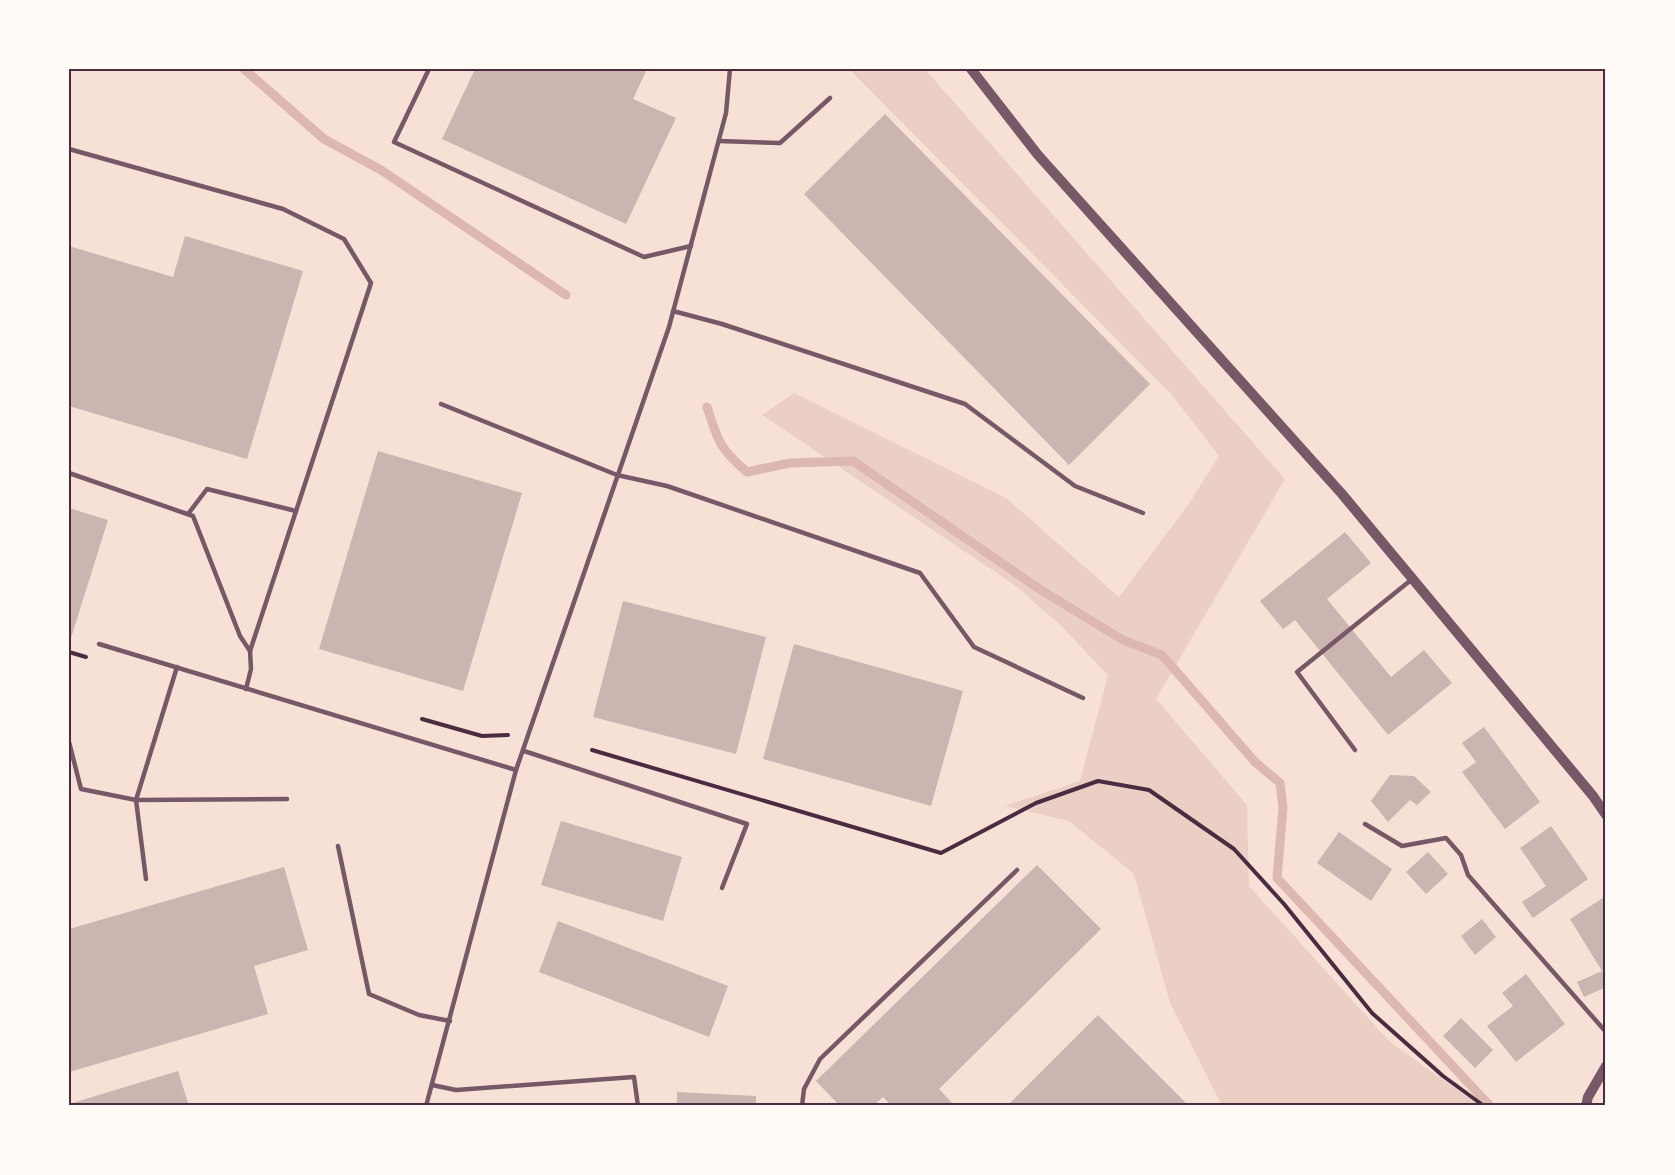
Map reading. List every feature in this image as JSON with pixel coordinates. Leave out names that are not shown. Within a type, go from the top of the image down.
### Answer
[{"type":"street","points":[[971,69],[1038,155],[1276,420],[1414,579],[1485,668],[1593,796],[1606,815]]},
{"type":"street","points":[[1586,1106],[1588,1097],[1606,1066]]},
{"type":"lane","points":[[429,69],[394,142],[644,257],[691,246]]},
{"type":"lane","points":[[426,1106],[516,770],[673,311],[726,113],[730,69]]},
{"type":"lane","points":[[719,141],[780,143],[830,98]]},
{"type":"lane","points":[[69,149],[283,209],[344,239],[371,282],[250,651],[251,669],[246,688]]},
{"type":"lane","points":[[673,311],[722,324],[965,404],[1075,486],[1143,513]]},
{"type":"lane","points":[[441,404],[617,475],[667,486],[920,573],[975,647],[1083,698]]},
{"type":"lane","points":[[69,473],[193,516],[240,636],[250,651]]},
{"type":"lane","points":[[188,514],[207,489],[296,511]]},
{"type":"lane","points":[[1355,750],[1297,672],[1414,579]]},
{"type":"lane","points":[[99,644],[516,770]]},
{"type":"lane","points":[[146,879],[136,800],[177,667]]},
{"type":"lane","points":[[69,742],[81,789],[136,800],[286,799]]},
{"type":"lane","points":[[524,751],[747,824],[722,888]]},
{"type":"lane","points":[[1365,824],[1402,846],[1446,838],[1461,855],[1468,875],[1606,1032]]},
{"type":"lane","points":[[338,846],[369,994],[419,1015],[450,1021]]},
{"type":"lane","points":[[802,1106],[804,1089],[820,1059],[1017,870]]},
{"type":"lane","points":[[432,1085],[456,1090],[634,1077],[638,1106]]},
{"type":"path","points":[[585,748],[941,853],[1036,803],[1098,781],[1149,790],[1190,816],[1234,849],[1284,904],[1372,1013],[1443,1076],[1484,1106]]},
{"type":"shaded area","points":[[849,69],[925,69],[1285,479],[1156,699],[1247,805],[1249,886],[1390,1042],[1480,1106],[1222,1106],[1170,1003],[1134,874],[1069,821],[1005,806],[1080,781],[1108,675],[1059,624],[1016,586],[762,415],[794,393],[1006,498],[1119,597],[1188,505],[1219,456],[1172,395]]},
{"type":"building","points":[[475,69],[647,69],[633,99],[676,118],[626,224],[442,139]]},
{"type":"building","points":[[885,114],[1150,384],[1069,465],[804,194]]},
{"type":"building","points":[[185,236],[303,271],[247,459],[69,406],[69,246],[173,277]]},
{"type":"building","points":[[378,451],[522,493],[463,691],[319,649]]},
{"type":"building","points":[[69,508],[108,520],[70,641],[69,641]]},
{"type":"building","points":[[1345,532],[1371,563],[1327,599],[1391,677],[1424,650],[1452,683],[1388,735],[1295,620],[1283,629],[1260,601]]},
{"type":"building","points":[[623,601],[766,637],[736,754],[593,717]]},
{"type":"building","points":[[794,644],[963,691],[931,806],[763,759]]},
{"type":"building","points":[[1484,727],[1540,802],[1505,829],[1462,772],[1476,762],[1462,743]]},
{"type":"building","points":[[1390,775],[1414,776],[1431,792],[1417,805],[1410,800],[1388,822],[1371,801]]},
{"type":"building","points":[[561,821],[682,857],[663,921],[541,885]]},
{"type":"building","points":[[1551,826],[1588,879],[1533,918],[1522,902],[1546,886],[1520,848]]},
{"type":"building","points":[[1339,832],[1392,869],[1371,901],[1317,863]]},
{"type":"building","points":[[1428,852],[1448,874],[1426,894],[1406,872]]},
{"type":"building","points":[[1037,865],[1101,929],[939,1089],[955,1106],[892,1106],[883,1097],[873,1106],[840,1106],[816,1081]]},
{"type":"building","points":[[284,867],[308,950],[254,966],[268,1014],[69,1072],[69,929]]},
{"type":"building","points":[[1606,896],[1606,968],[1602,971],[1570,919]]},
{"type":"building","points":[[1482,919],[1496,937],[1475,955],[1461,936]]},
{"type":"building","points":[[558,921],[728,986],[709,1037],[539,972]]},
{"type":"building","points":[[1602,971],[1606,987],[1584,997],[1577,982]]},
{"type":"building","points":[[1526,974],[1565,1024],[1516,1062],[1487,1026],[1513,1006],[1502,993]]},
{"type":"building","points":[[1098,1015],[1189,1106],[1007,1106]]},
{"type":"building","points":[[1461,1018],[1493,1050],[1475,1068],[1443,1036]]},
{"type":"building","points":[[178,1071],[189,1106],[69,1106],[69,1104]]},
{"type":"building","points":[[677,1092],[756,1096],[756,1106],[677,1106]]},
{"type":"waterway","points":[[244,69],[324,139],[381,170],[566,295]]},
{"type":"waterway","points":[[707,407],[725,450],[747,472],[790,463],[853,461],[1041,590],[1123,640],[1162,655],[1255,762],[1280,783],[1283,808],[1277,878],[1490,1106]]}]
